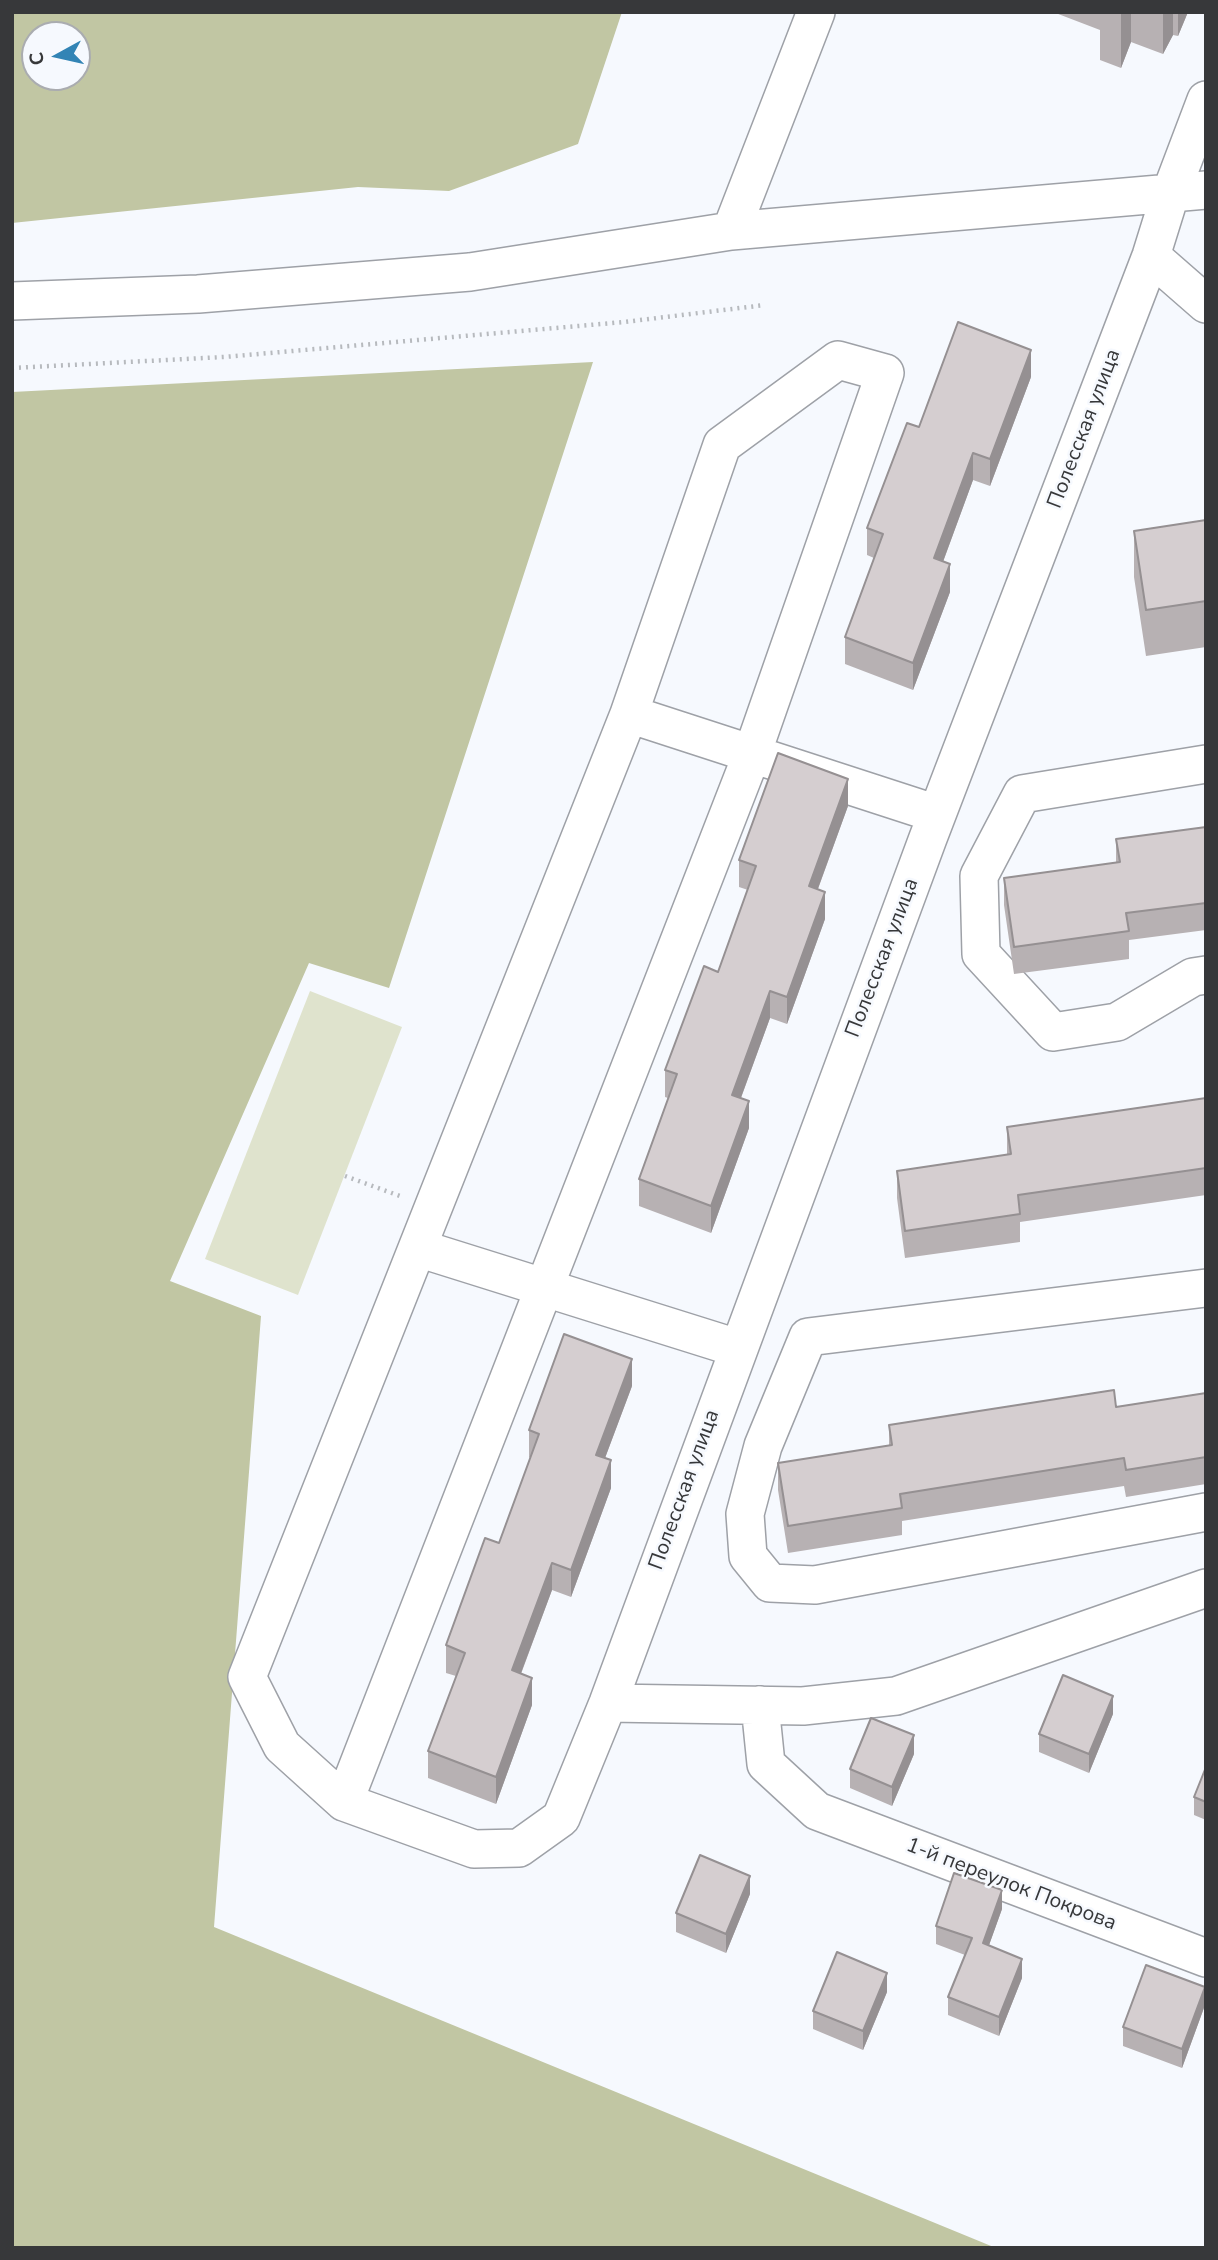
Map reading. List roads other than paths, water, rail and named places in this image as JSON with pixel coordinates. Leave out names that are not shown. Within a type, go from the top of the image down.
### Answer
[{"type":"street","points":[[731,231],[816,12]]},
{"type":"street","name":"Полесская улица","points":[[344,1802],[474,1849],[519,1848],[561,1818],[608,1703],[737,1348],[937,814],[1151,256],[1170,194],[1206,100]]},
{"type":"street","points":[[12,301],[198,294],[470,272],[731,231],[1206,190]]},
{"type":"street","points":[[1151,256],[1206,304]]},
{"type":"street","points":[[838,360],[885,373],[752,754],[344,1802],[282,1746],[247,1677],[629,714],[722,445],[838,360]]},
{"type":"street","points":[[629,714],[937,814]]},
{"type":"street","points":[[1206,764],[1022,794],[979,876],[981,954],[1053,1032],[1117,1022],[1193,976],[1206,975]]},
{"type":"street","points":[[418,1248],[737,1348]]},
{"type":"street","points":[[1206,1288],[808,1336],[763,1446],[746,1514],[748,1556],[770,1583],[815,1586],[1206,1512]]},
{"type":"street","points":[[608,1703],[803,1706],[896,1696],[1206,1588]]},
{"type":"street","name":"1-й переулок Покрова","points":[[761,1705],[766,1764],[817,1811],[1206,1958]]}]
